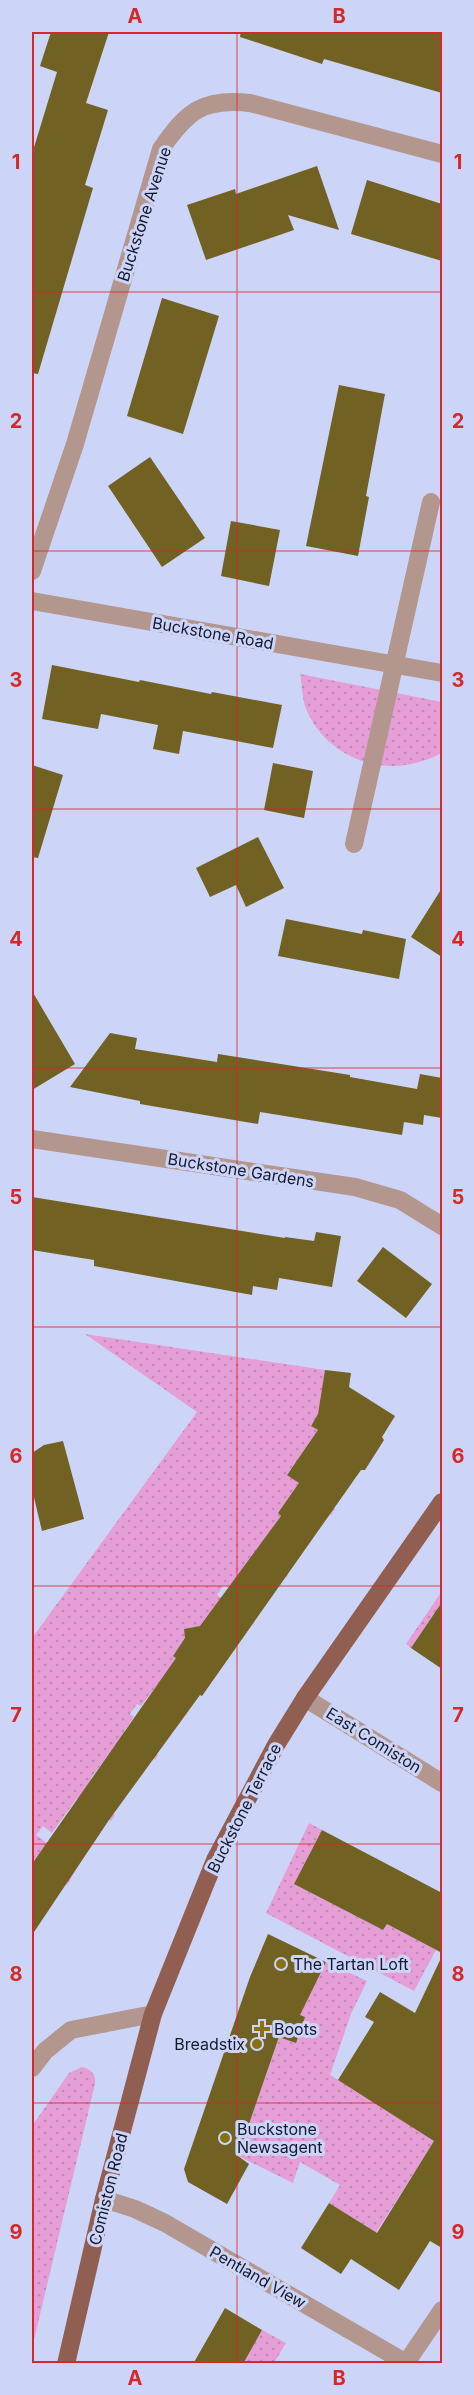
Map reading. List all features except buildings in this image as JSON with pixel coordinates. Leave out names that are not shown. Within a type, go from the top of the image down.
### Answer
[{"type":"main road","name":"Buckstone Terrace","points":[[153,2014],[215,1860],[276,1745],[305,1698],[442,1502]]},
{"type":"main road","name":"Comiston Road","points":[[66,2364],[104,2199],[153,2014]]},
{"type":"street","name":"Buckstone Avenue","points":[[32,571],[75,444],[161,149],[176,128],[195,111],[224,100],[250,103],[442,154]]},
{"type":"street","points":[[354,844],[431,502]]},
{"type":"street","name":"Buckstone Road","points":[[32,601],[442,673]]},
{"type":"street","name":"Buckstone Gardens","points":[[32,1139],[363,1189],[400,1200],[442,1226]]},
{"type":"street","name":"East Comiston","points":[[305,1698],[442,1783]]},
{"type":"street","points":[[32,2068],[45,2051],[70,2030],[153,2014]]},
{"type":"street","name":"Pentland View","points":[[104,2199],[135,2209],[165,2223],[407,2363]]},
{"type":"street","points":[[407,2363],[442,2310]]},
{"type":"shaded area","points":[[300,674],[442,702],[442,752],[430,759],[387,766],[353,757],[324,737],[313,723],[305,706]]},
{"type":"shaded area","points":[[85,1334],[325,1370],[321,1411],[311,1425],[328,1437],[318,1478],[296,1462],[287,1474],[335,1509],[331,1515],[298,1492],[278,1513],[281,1516],[268,1535],[281,1570],[288,1575],[286,1578],[253,1555],[229,1588],[224,1585],[217,1595],[237,1609],[198,1629],[193,1627],[188,1629],[185,1634],[186,1640],[173,1655],[177,1659],[141,1706],[137,1704],[130,1714],[134,1717],[124,1731],[158,1755],[155,1760],[122,1736],[91,1778],[100,1785],[91,1798],[115,1815],[111,1821],[77,1798],[52,1833],[43,1826],[36,1835],[78,1866],[67,1885],[34,1861],[32,1864],[32,1638],[197,1412]]},
{"type":"shaded area","points":[[442,1591],[442,1602],[411,1648],[406,1644]]},
{"type":"shaded area","points":[[309,1823],[322,1830],[294,1884],[383,1930],[387,1924],[436,1950],[414,1991],[266,1913]]},
{"type":"shaded area","points":[[326,1962],[367,1981],[351,2014],[330,2075],[360,2093],[413,2105],[442,2124],[442,2129],[365,2250],[359,2246],[370,2229],[329,2203],[340,2185],[300,2162],[293,2183],[238,2156],[300,1977],[315,1984]]},
{"type":"shaded area","points":[[82,2067],[92,2072],[95,2084],[32,2348],[32,2126],[69,2073]]},
{"type":"shaded area","points":[[262,2330],[286,2343],[274,2363],[242,2364]]},
{"type":"place","name":"The Tartan Loft","points":[[281,1964]]},
{"type":"place","name":"Boots","points":[[262,2029]]},
{"type":"place","name":"Breadstix","points":[[257,2044]]},
{"type":"place","name":"Buckstone Newsagent","points":[[225,2138]]}]
